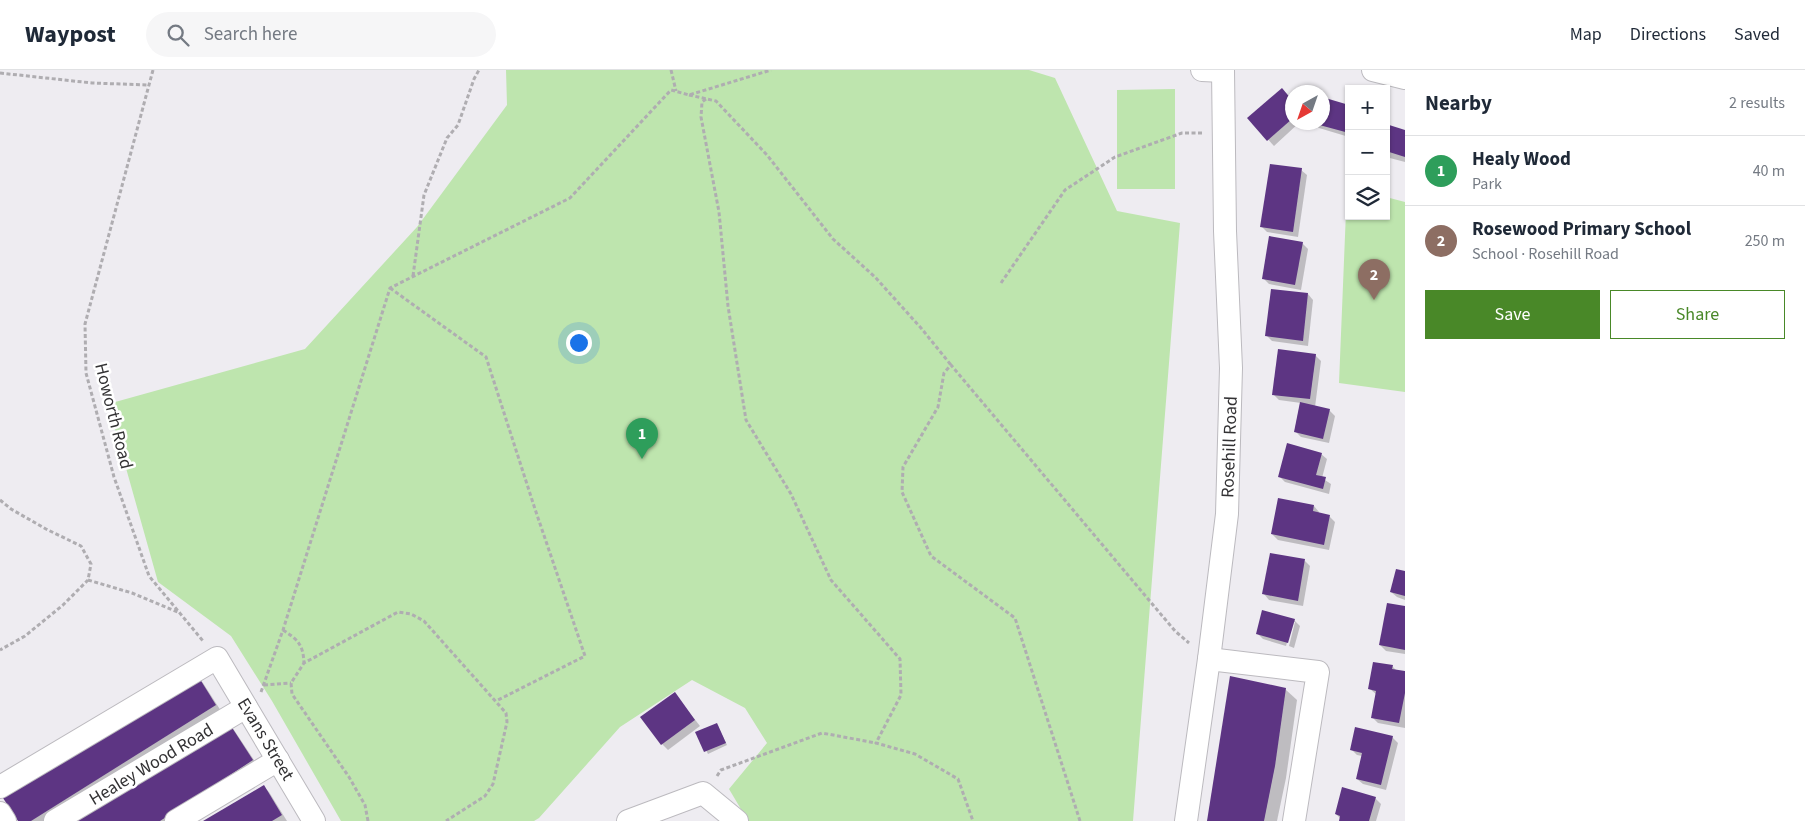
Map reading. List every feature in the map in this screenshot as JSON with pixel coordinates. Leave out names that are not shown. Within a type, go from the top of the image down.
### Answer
[{"type":"street","name":"Rosehill Road","points":[[1186,821],[1227,514],[1231,368],[1225,231],[1224,132],[1216,70]]},
{"type":"street","points":[[1373,70],[1405,78]]},
{"type":"street","points":[[0,787],[217,658]]},
{"type":"street","name":"Evans Street","points":[[217,658],[278,760],[306,818]]},
{"type":"street","points":[[1209,659],[1318,672],[1294,821]]},
{"type":"street","name":"Healey Wood Road","points":[[55,821],[249,711]]},
{"type":"street","points":[[176,821],[278,760]]},
{"type":"street","points":[[628,821],[703,792],[736,821]]},
{"type":"street","points":[[0,813],[5,821]]},
{"type":"path","name":"Howorth Road","points":[[153,70],[85,324],[86,373],[114,477],[150,576],[217,658]]},
{"type":"path","points":[[413,277],[424,195],[447,138],[458,125],[479,70]]},
{"type":"path","points":[[671,70],[677,92]]},
{"type":"path","points":[[689,95],[771,70]]},
{"type":"path","points":[[0,73],[92,83],[149,85]]},
{"type":"path","points":[[249,711],[264,685],[283,630],[390,288],[570,198],[671,90],[716,101],[767,155],[833,239],[875,277],[922,328],[1175,631],[1209,659]]},
{"type":"path","points":[[706,99],[702,102],[701,117],[719,212],[728,306],[746,420],[791,494],[831,580],[900,660],[901,695],[876,742]]},
{"type":"path","points":[[1001,283],[1065,190],[1115,157],[1182,133],[1224,132]]},
{"type":"path","points":[[390,288],[486,356],[534,510],[585,656],[496,702]]},
{"type":"path","points":[[951,365],[944,373],[938,407],[903,468],[902,492],[930,556],[1015,618],[1080,821]]},
{"type":"path","points":[[0,500],[11,509],[46,529],[81,546],[91,564],[88,580],[63,605],[25,636],[0,650]]},
{"type":"path","points":[[88,580],[132,593],[180,613]]},
{"type":"path","points":[[368,821],[365,805],[350,777],[292,694],[291,683],[304,663],[398,612],[411,614],[424,621],[506,713],[508,722],[493,784],[485,796],[446,821]]},
{"type":"path","points":[[283,630],[297,639],[304,652],[304,663]]},
{"type":"path","points":[[264,685],[291,683]]},
{"type":"path","points":[[703,792],[721,770],[822,733],[876,742],[915,754],[958,779],[973,821]]},
{"type":"green space","points":[[506,70],[1029,70],[1055,78],[1117,211],[1180,223],[1133,821],[748,821],[729,789],[767,743],[745,708],[692,680],[620,727],[539,818],[534,821],[341,821],[272,701],[231,636],[158,582],[108,404],[305,349],[417,227],[507,105]]},
{"type":"green space","points":[[1175,89],[1175,189],[1117,189],[1117,90]]},
{"type":"green space","points":[[1390,198],[1405,202],[1405,392],[1339,383],[1346,220],[1390,220]]},
{"type":"building","points":[[1282,88],[1285,92],[1285,125],[1267,141],[1247,118]]},
{"type":"building","points":[[1330,99],[1345,104],[1345,132],[1330,128]]},
{"type":"building","points":[[1390,125],[1405,130],[1405,157],[1390,152]]},
{"type":"building","points":[[1270,164],[1302,168],[1293,232],[1260,227]]},
{"type":"building","points":[[1269,236],[1303,242],[1295,285],[1262,279]]},
{"type":"building","points":[[1271,289],[1308,293],[1303,341],[1265,336]]},
{"type":"building","points":[[1278,349],[1316,354],[1310,399],[1272,395]]},
{"type":"building","points":[[1300,402],[1330,409],[1323,439],[1294,432]]},
{"type":"building","points":[[1287,443],[1322,453],[1316,475],[1326,477],[1323,489],[1278,477]]},
{"type":"building","points":[[1278,498],[1314,505],[1313,511],[1330,515],[1324,545],[1271,534]]},
{"type":"building","points":[[1270,553],[1305,559],[1298,601],[1262,594]]},
{"type":"building","points":[[1396,569],[1405,571],[1405,596],[1390,592]]},
{"type":"building","points":[[1387,603],[1405,606],[1405,650],[1379,645]]},
{"type":"building","points":[[1262,610],[1295,619],[1288,643],[1256,634]]},
{"type":"building","points":[[1373,662],[1393,665],[1392,669],[1405,671],[1405,693],[1399,723],[1371,718],[1376,691],[1368,689]]},
{"type":"building","points":[[198,676],[216,705],[31,821],[18,821],[3,798]]},
{"type":"building","points":[[1230,676],[1286,688],[1275,766],[1264,821],[1207,821]]},
{"type":"building","points":[[675,692],[695,720],[661,745],[640,717]]},
{"type":"building","points":[[229,723],[253,760],[160,821],[77,821]]},
{"type":"building","points":[[717,723],[726,743],[704,752],[695,732]]},
{"type":"building","points":[[1355,727],[1393,736],[1381,785],[1356,779],[1362,753],[1350,750]]},
{"type":"building","points":[[264,785],[282,815],[272,821],[203,821]]},
{"type":"building","points":[[1342,787],[1376,797],[1369,821],[1339,821],[1340,816],[1335,814]]},
{"type":"place","name":"Rosewood Primary School","points":[[1374,300]]},
{"type":"place","name":"Healy Wood","points":[[642,459]]}]
